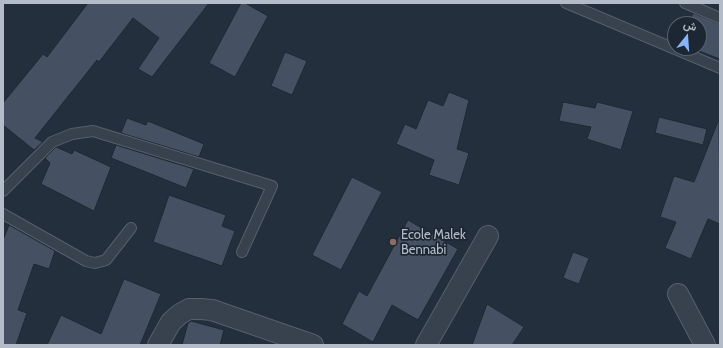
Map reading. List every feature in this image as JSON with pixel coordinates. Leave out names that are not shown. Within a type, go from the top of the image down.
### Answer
[{"type":"street","points":[[426,345],[488,236]]},
{"type":"street","points":[[678,294],[705,345]]},
{"type":"street","points":[[158,345],[171,322],[180,314],[189,309],[202,308],[212,310],[313,345]]},
{"type":"street","points":[[714,345],[720,340]]},
{"type":"lane","points":[[566,3],[720,68]]},
{"type":"lane","points":[[685,3],[720,18]]},
{"type":"lane","points":[[3,191],[52,142],[72,134],[94,131],[272,186],[242,252]]},
{"type":"lane","points":[[3,214],[95,264],[106,260],[131,228]]},
{"type":"building","points":[[88,3],[209,3],[152,77],[138,69],[159,38],[133,18],[99,62],[97,60],[35,138],[43,142],[34,150],[3,125],[3,103],[43,54],[47,57]]},
{"type":"building","points":[[241,3],[245,3],[268,16],[235,77],[209,63]]},
{"type":"building","points":[[693,13],[700,16],[692,16]]},
{"type":"building","points":[[707,19],[720,24],[720,59],[707,54]]},
{"type":"building","points":[[285,52],[307,61],[292,95],[271,86]]},
{"type":"building","points":[[449,92],[469,100],[457,149],[469,153],[459,185],[429,175],[434,160],[396,144],[405,124],[416,129],[428,100],[443,106]]},
{"type":"building","points":[[563,102],[595,108],[597,102],[633,111],[621,150],[587,139],[591,127],[559,121]]},
{"type":"building","points":[[659,117],[707,129],[703,145],[655,133]]},
{"type":"building","points":[[127,118],[146,125],[148,121],[204,144],[199,157],[121,133]]},
{"type":"building","points":[[719,119],[720,224],[708,219],[691,259],[665,248],[676,222],[660,217],[674,176],[694,182]]},
{"type":"building","points":[[116,145],[194,169],[186,188],[111,158]]},
{"type":"building","points":[[56,147],[72,154],[74,150],[111,167],[94,211],[41,184],[50,163],[45,158]]},
{"type":"building","points":[[352,177],[382,192],[341,270],[312,255]]},
{"type":"building","points":[[169,195],[226,215],[222,226],[235,231],[222,266],[153,242]]},
{"type":"building","points":[[408,220],[458,249],[418,320],[392,305],[373,342],[342,324],[359,291],[367,296]]},
{"type":"building","points":[[9,225],[55,251],[49,269],[34,264],[18,310],[27,313],[16,345],[3,345],[3,240]]},
{"type":"building","points":[[573,252],[589,258],[579,284],[563,278]]},
{"type":"building","points":[[124,279],[161,294],[140,345],[47,345],[61,315],[101,334]]},
{"type":"building","points":[[487,304],[524,327],[512,345],[472,345]]},
{"type":"building","points":[[191,321],[224,330],[220,345],[182,345],[188,323]]},
{"type":"place","name":"Ecole Malek Bennabi","points":[[393,242]]}]
